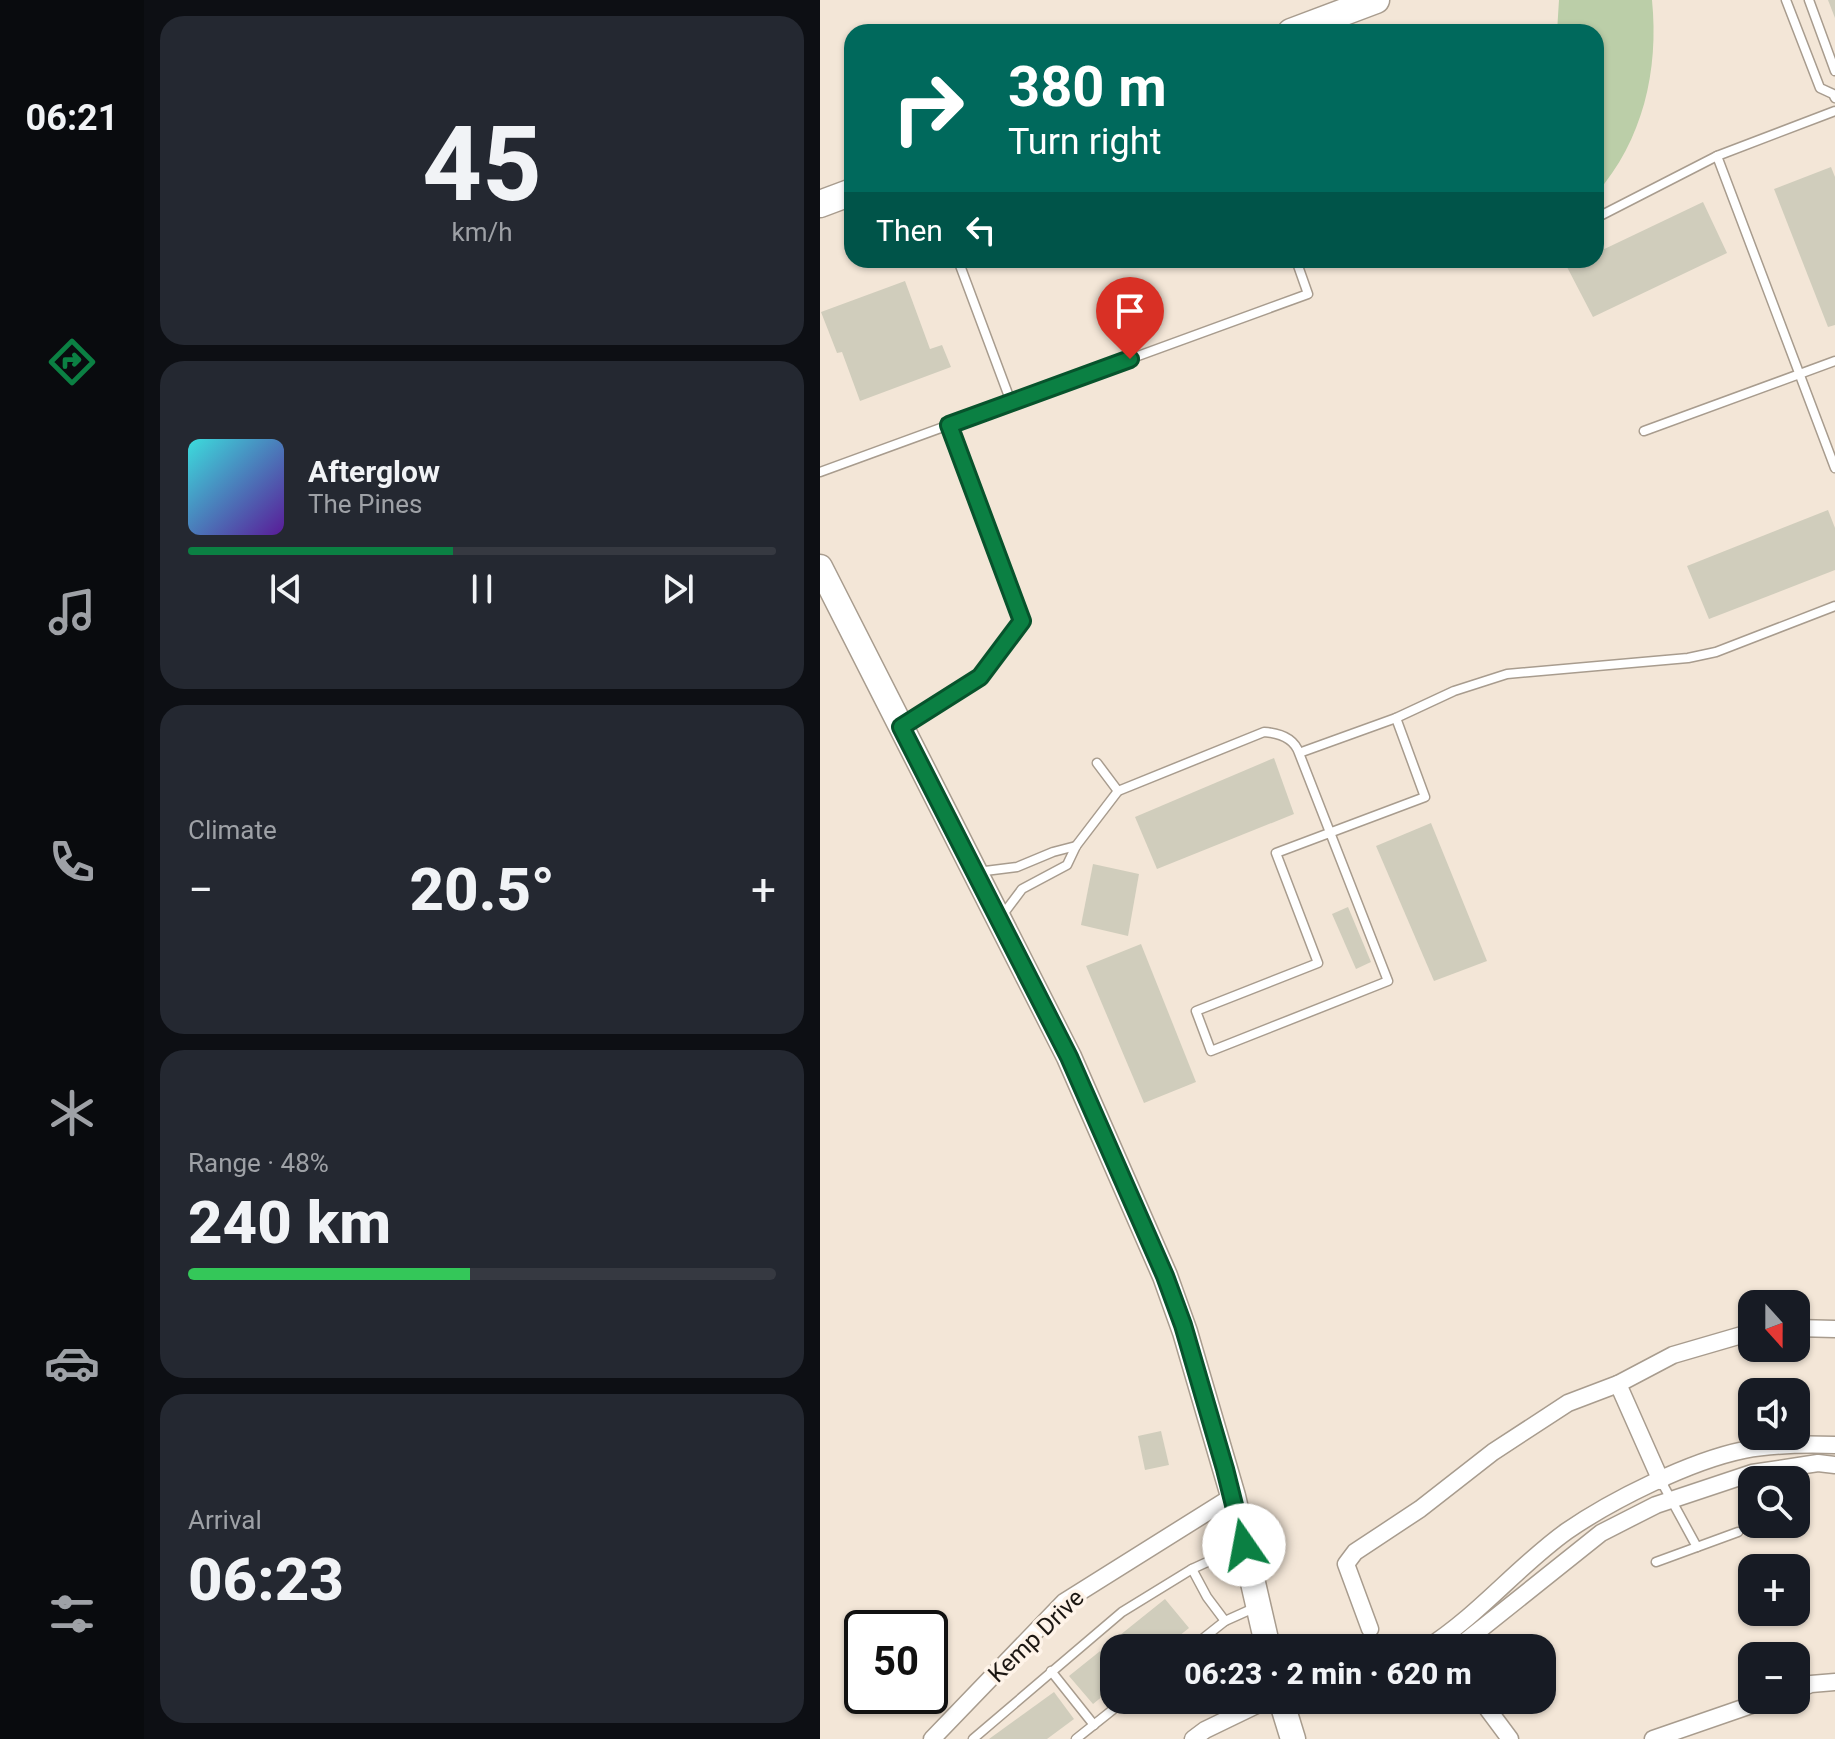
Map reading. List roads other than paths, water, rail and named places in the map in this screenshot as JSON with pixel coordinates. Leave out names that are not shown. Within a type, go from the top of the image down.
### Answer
[{"type":"main road","points":[[1312,24],[1376,0]]},
{"type":"main road","points":[[820,204],[844,195]]},
{"type":"main road","points":[[820,567],[1069,1057],[1165,1276],[1183,1325],[1233,1496],[1265,1634]]},
{"type":"main road","points":[[1285,1714],[1293,1739]]},
{"type":"street","points":[[1810,1328],[1835,1329]]},
{"type":"street","points":[[1370,1629],[1346,1564],[1355,1552],[1420,1509],[1493,1452],[1568,1403],[1618,1384],[1673,1355],[1738,1336]]},
{"type":"street","points":[[1618,1384],[1661,1481]]},
{"type":"street","points":[[1449,1634],[1566,1532],[1601,1510],[1661,1481],[1742,1451],[1792,1443],[1835,1445]]},
{"type":"street","points":[[1475,1634],[1601,1533],[1656,1505],[1752,1473],[1818,1463],[1835,1465]]},
{"type":"street","name":"Kemp Drive","points":[[938,1736],[1064,1602],[1233,1496]]},
{"type":"street","points":[[1810,1684],[1835,1682]]},
{"type":"street","points":[[1653,1739],[1738,1710]]},
{"type":"street","points":[[1193,1739],[1238,1714]]},
{"type":"street","points":[[1491,1714],[1510,1739]]},
{"type":"lane","points":[[1786,0],[1820,88],[1834,94]]},
{"type":"lane","points":[[1809,0],[1835,71]]},
{"type":"lane","points":[[1604,214],[1717,156],[1835,111]]},
{"type":"lane","points":[[1717,156],[1835,468]]},
{"type":"lane","points":[[961,268],[1011,402]]},
{"type":"lane","points":[[820,472],[1308,294],[1299,268]]},
{"type":"lane","points":[[1644,431],[1835,361]]},
{"type":"lane","points":[[901,727],[980,677],[1022,621],[949,425]]},
{"type":"lane","points":[[1299,753],[1396,718],[1454,691],[1507,674],[1688,658],[1716,652],[1835,606]]},
{"type":"lane","points":[[1000,918],[1022,889],[1067,865],[1076,846],[1118,791],[1264,732],[1276,733],[1296,744],[1299,753],[1331,833],[1388,981],[1211,1051],[1196,1011],[1318,963],[1276,853],[1331,833],[1425,797],[1396,718]]},
{"type":"lane","points":[[1097,763],[1118,791]]},
{"type":"lane","points":[[977,872],[1017,867],[1076,846]]},
{"type":"lane","points":[[1661,1481],[1697,1547]]},
{"type":"lane","points":[[1656,1562],[1738,1532]]},
{"type":"lane","points":[[973,1739],[1122,1612],[1192,1569],[1244,1545]]},
{"type":"lane","points":[[1192,1569],[1225,1621]]},
{"type":"lane","points":[[1209,1634],[1225,1621],[1258,1606]]},
{"type":"lane","points":[[1051,1671],[1094,1725]]},
{"type":"lane","points":[[1076,1739],[1108,1714]]}]
